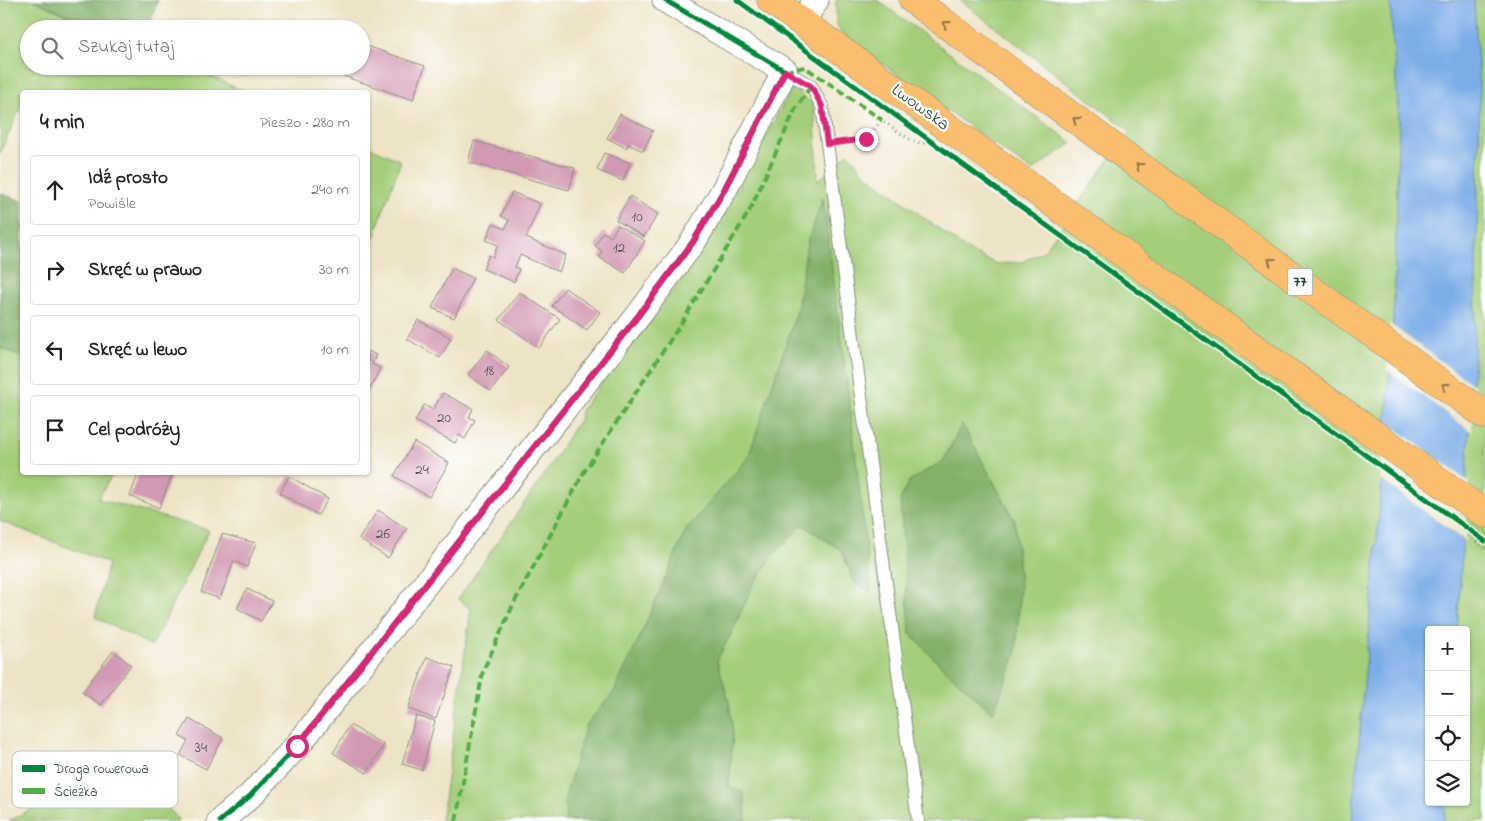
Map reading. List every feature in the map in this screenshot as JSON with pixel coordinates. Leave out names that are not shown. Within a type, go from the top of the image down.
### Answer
[{"type":"main road","name":"Lwowska","points":[[771,0],[1070,215],[1477,522]]},
{"type":"main road","name":"77","points":[[913,0],[1485,415]]},
{"type":"street","points":[[220,821],[250,796],[297,746],[644,309],[693,242],[724,190],[785,71],[665,0]]},
{"type":"street","points":[[802,23],[816,0]]},
{"type":"lane","points":[[785,71],[811,86],[822,106],[918,821]]},
{"type":"path","points":[[827,144],[866,139],[882,120],[914,141],[924,144],[932,141]]},
{"type":"path","points":[[1477,522],[1485,540]]},
{"type":"green space","points":[[0,0],[33,0],[79,20],[20,20],[20,75],[207,75],[241,90],[20,90],[20,108],[0,153]]},
{"type":"green space","points":[[33,0],[158,0],[151,20],[79,20]]},
{"type":"green space","points":[[836,0],[877,0],[1072,143],[1032,171],[842,35],[836,22]]},
{"type":"green space","points":[[960,0],[1390,0],[1399,119],[1394,304],[1383,469],[1352,821],[441,821],[471,609],[458,599],[550,466],[580,418],[581,410],[681,280],[714,230],[792,88],[812,103],[815,119],[818,181],[848,153],[864,173],[970,252],[997,264],[1022,262],[1044,251],[1130,131]]},
{"type":"green space","points":[[1474,0],[1485,0],[1485,821],[1444,821],[1446,806],[1470,806],[1470,626],[1457,626],[1474,359],[1480,97]]},
{"type":"green space","points":[[370,147],[401,161],[370,247]]},
{"type":"green space","points":[[0,193],[20,200],[20,356],[0,347]]},
{"type":"green space","points":[[823,198],[850,406],[871,592],[855,583],[841,550],[803,525],[774,554],[752,587],[717,660],[729,702],[733,733],[729,787],[744,792],[746,821],[566,821],[565,797],[586,725],[614,692],[686,530],[748,458],[797,311],[807,243]]},
{"type":"green space","points":[[0,347],[20,356],[20,475],[112,475],[98,499],[209,530],[152,646],[95,617],[108,563],[0,521]]},
{"type":"green space","points":[[962,424],[1015,521],[1020,586],[1016,655],[993,713],[937,662],[910,633],[900,500],[909,481],[943,461]]},
{"type":"green space","points":[[33,808],[168,808],[180,821],[9,821]]},
{"type":"water","points":[[1390,0],[1474,0],[1480,97],[1474,359],[1457,626],[1425,626],[1425,806],[1446,806],[1444,821],[1352,821],[1383,469],[1394,304],[1399,119]]},
{"type":"pier","points":[[1390,324],[1475,386],[1472,432],[1387,370]]},
{"type":"pier","points":[[1384,420],[1469,482],[1466,541],[1380,479]]},
{"type":"building","points":[[370,47],[425,66],[413,100],[340,75],[370,75]]},
{"type":"building","points":[[620,114],[653,131],[643,151],[628,144],[626,148],[607,138]]},
{"type":"building","points":[[474,141],[575,168],[569,190],[468,162]]},
{"type":"building","points":[[604,153],[630,163],[623,181],[597,170]]},
{"type":"building","points":[[512,192],[540,204],[526,238],[566,255],[559,272],[520,255],[515,267],[519,269],[514,282],[483,269],[489,255],[493,257],[498,245],[486,240],[493,223],[505,229],[509,220],[501,216]]},
{"type":"building","points":[[630,196],[658,214],[644,237],[616,220]]},
{"type":"building","points":[[618,225],[645,241],[625,273],[599,257],[602,251],[595,246],[603,232],[611,237]]},
{"type":"building","points":[[452,268],[473,278],[454,318],[432,308]]},
{"type":"building","points":[[565,288],[600,312],[587,330],[552,306]]},
{"type":"building","points":[[519,292],[560,319],[539,348],[499,320]]},
{"type":"building","points":[[418,320],[451,338],[440,358],[407,339]]},
{"type":"building","points":[[487,350],[509,367],[491,391],[468,375]]},
{"type":"building","points":[[370,352],[376,355],[372,364],[380,368],[370,389]]},
{"type":"building","points":[[443,393],[473,409],[469,417],[475,420],[465,439],[459,435],[455,443],[415,421],[424,405],[433,410]]},
{"type":"building","points":[[414,442],[449,463],[429,497],[394,476]]},
{"type":"building","points":[[138,475],[172,475],[159,508],[130,496]]},
{"type":"building","points":[[289,476],[328,499],[318,515],[280,493]]},
{"type":"building","points":[[378,510],[407,529],[388,558],[359,539]]},
{"type":"building","points":[[222,534],[256,543],[247,567],[234,561],[220,599],[201,592]]},
{"type":"building","points":[[247,589],[272,601],[261,621],[237,608]]},
{"type":"building","points":[[113,651],[131,665],[101,705],[82,692]]},
{"type":"building","points":[[427,657],[454,667],[436,719],[408,709]]},
{"type":"building","points":[[416,716],[435,721],[422,770],[402,764]]},
{"type":"building","points":[[189,719],[223,738],[206,769],[180,755],[188,741],[179,736]]},
{"type":"building","points":[[350,725],[384,745],[367,773],[333,753]]},
{"type":"marked path","points":[[785,71],[805,67],[882,120]]},
{"type":"marked path","points":[[456,821],[483,671],[514,603],[584,472],[682,322],[750,210],[795,110],[811,86]]},
{"type":"cycle path","points":[[220,821],[250,796],[297,746],[638,316],[693,242],[724,190],[785,71],[665,0]]},
{"type":"cycle path","points":[[737,0],[1485,541]]},
{"type":"route","points":[[297,746],[638,316],[693,242],[724,190],[785,71],[811,86],[822,106],[827,144],[866,139]]}]
